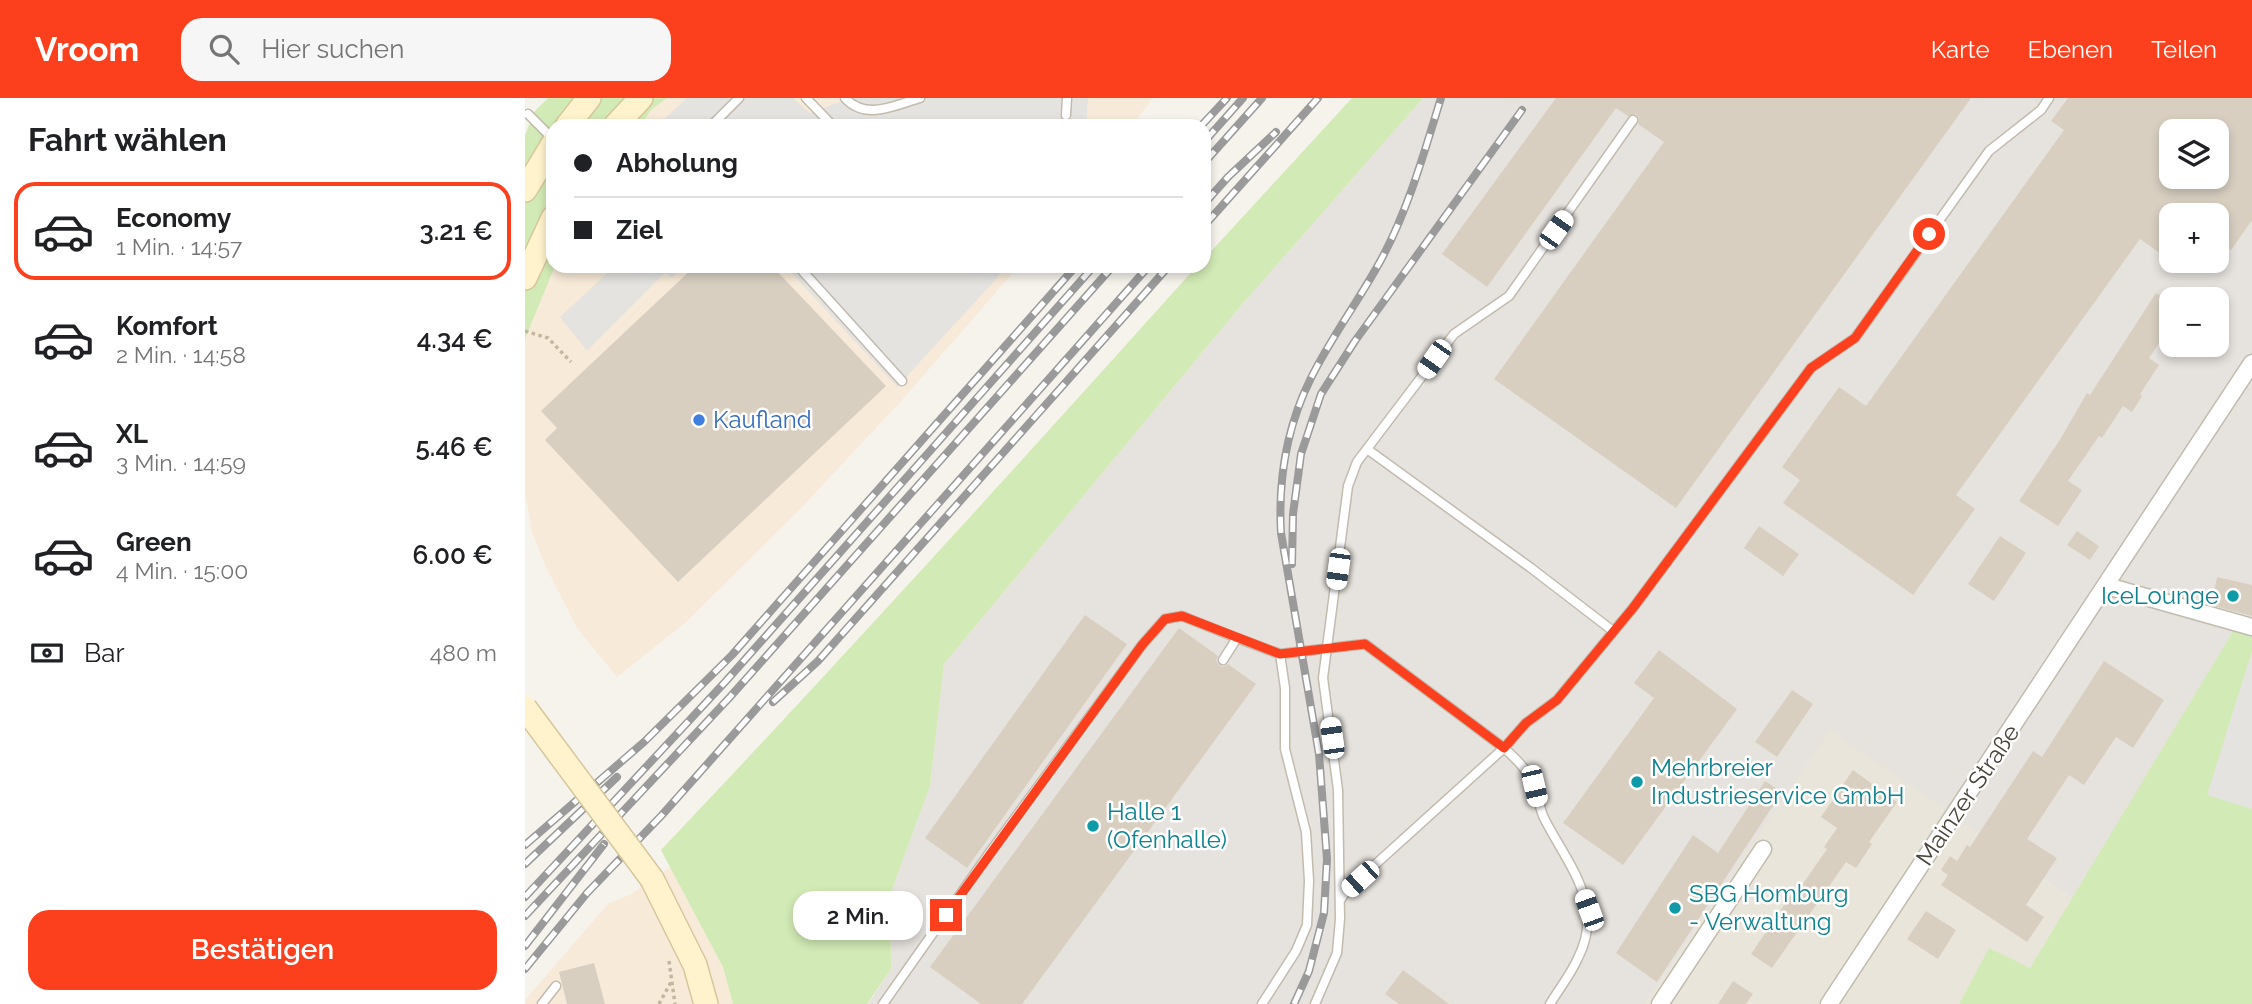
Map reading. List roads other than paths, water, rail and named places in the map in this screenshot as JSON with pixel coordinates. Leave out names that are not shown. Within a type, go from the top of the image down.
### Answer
[{"type":"main road","points":[[572,119],[589,98]]},
{"type":"main road","points":[[622,119],[641,98]]},
{"type":"main road","points":[[525,190],[546,154]]},
{"type":"main road","points":[[525,278],[546,233]]},
{"type":"main road","points":[[525,708],[652,879],[695,964],[706,1004]]},
{"type":"street","name":"Mainzer Straße","points":[[1829,1004],[2252,363]]},
{"type":"street","points":[[2107,586],[2252,627]]},
{"type":"street","points":[[1660,1004],[1763,849]]},
{"type":"lane","points":[[718,119],[739,98]]},
{"type":"lane","points":[[806,98],[826,119]]},
{"type":"lane","points":[[845,98],[872,112],[920,98]]},
{"type":"lane","points":[[1066,115],[1067,98]]},
{"type":"lane","points":[[1341,899],[1346,891],[1504,748],[1526,723],[1557,700],[1641,597],[1811,368],[1855,338],[1989,151],[2041,110],[2049,98]]},
{"type":"lane","points":[[528,114],[546,134]]},
{"type":"lane","points":[[1315,1004],[1326,984],[1337,953],[1341,899],[1338,790],[1323,678],[1348,485],[1357,462],[1454,334],[1509,296],[1633,120]]},
{"type":"lane","points":[[804,273],[902,381]]},
{"type":"lane","points":[[1367,449],[1613,631]]},
{"type":"lane","points":[[883,1004],[1142,645],[1165,619],[1182,616],[1280,654],[1365,644],[1504,748],[1523,766],[1534,786],[1540,811],[1578,879],[1589,910],[1588,930],[1579,958],[1550,1004]]},
{"type":"lane","points":[[1223,660],[1237,638]]},
{"type":"lane","points":[[1262,1004],[1300,942],[1307,925],[1309,892],[1306,832],[1285,749],[1285,688],[1280,654]]},
{"type":"lane","points":[[542,1004],[556,986]]},
{"type":"railway","points":[[1208,119],[1227,98]]},
{"type":"railway","points":[[1211,134],[1243,98]]},
{"type":"railway","points":[[1211,155],[1262,98]]},
{"type":"railway","points":[[1211,218],[1318,98]]},
{"type":"railway","points":[[1294,1004],[1309,971],[1324,913],[1327,859],[1319,754],[1281,533],[1281,493],[1286,454],[1296,415],[1311,378],[1392,239],[1415,180],[1441,98]]},
{"type":"railway","points":[[1292,564],[1293,514],[1301,454],[1321,394],[1355,341],[1522,110]]},
{"type":"railway","points":[[1211,196],[1276,132]]},
{"type":"railway","points":[[525,845],[644,742],[732,655],[1070,273]]},
{"type":"railway","points":[[525,897],[726,681],[1088,273]]},
{"type":"railway","points":[[525,916],[730,697],[1107,273]]},
{"type":"railway","points":[[525,969],[587,893],[662,815],[1143,273]]},
{"type":"railway","points":[[773,702],[818,661],[1163,273]]},
{"type":"railway","points":[[525,864],[617,777]]},
{"type":"railway","points":[[525,946],[604,844]]},
{"type":"place","name":"Kaufland","points":[[699,420]]},
{"type":"place","name":"IceLounge","points":[[2233,596]]},
{"type":"place","name":"Mehrbreier Industrieservice GmbH","points":[[1637,782]]},
{"type":"place","name":"Halle 1 (Ofenhalle)","points":[[1093,826]]},
{"type":"place","name":"SBG Homburg - Verwaltung","points":[[1675,908]]}]
